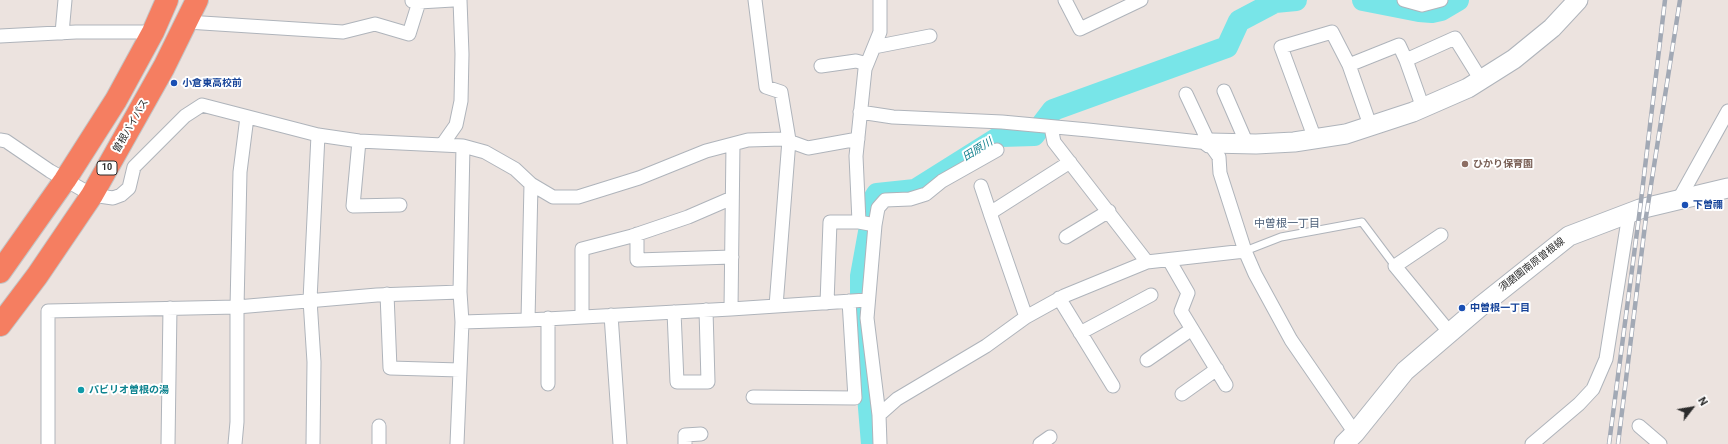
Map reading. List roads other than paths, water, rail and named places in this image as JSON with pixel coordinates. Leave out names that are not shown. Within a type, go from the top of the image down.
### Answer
[{"type":"highway","points":[[0,272],[65,180],[116,100],[153,32],[168,0]]},
{"type":"highway","name":"曽根バイパス","points":[[0,325],[37,276],[92,194],[164,67],[197,0]]},
{"type":"main road","points":[[1209,143],[1247,144],[1294,142],[1316,139],[1346,134],[1423,108],[1468,88],[1514,59],[1552,28],[1578,0]]},
{"type":"main road","name":"須磨園南原曽根線","points":[[1349,438],[1405,372],[1508,283],[1569,236],[1629,214],[1679,199],[1728,188]]},
{"type":"street","points":[[62,33],[65,0]]},
{"type":"street","points":[[187,22],[343,32],[375,24],[409,34],[414,1],[453,0]]},
{"type":"street","points":[[442,145],[456,125],[461,102],[462,54],[460,0]]},
{"type":"street","points":[[755,0],[766,87],[781,92],[789,140],[776,306]]},
{"type":"street","points":[[859,222],[856,156],[860,112],[867,64],[880,32],[880,0]]},
{"type":"street","points":[[1065,0],[1080,28],[1141,0]]},
{"type":"street","points":[[1404,0],[1422,5],[1441,0]]},
{"type":"street","points":[[0,36],[62,33],[153,32]]},
{"type":"street","points":[[1316,139],[1281,47],[1332,32],[1349,65],[1370,125]]},
{"type":"street","points":[[874,47],[930,36]]},
{"type":"street","points":[[1406,60],[1455,38],[1481,80]]},
{"type":"street","points":[[1349,65],[1399,45],[1406,60],[1423,108]]},
{"type":"street","points":[[821,66],[856,61],[867,64]]},
{"type":"street","points":[[1224,91],[1247,144]]},
{"type":"street","points":[[1186,94],[1209,143],[1219,157],[1220,173],[1244,251],[1291,340],[1349,438]]},
{"type":"street","points":[[2,138],[65,180],[92,194],[113,198],[121,195],[129,188],[134,167],[185,116],[202,104],[318,135],[359,141],[463,146],[485,152],[515,169],[532,184],[553,197],[578,197],[639,178],[706,151],[748,140],[783,139],[808,148],[858,139]]},
{"type":"street","points":[[1679,199],[1728,111]]},
{"type":"street","points":[[860,112],[893,117],[1002,122],[1209,143]]},
{"type":"street","points":[[235,444],[237,422],[237,307],[240,172],[247,117]]},
{"type":"street","points":[[1051,127],[1054,142],[1109,211],[1147,262]]},
{"type":"street","points":[[313,444],[314,362],[310,300],[318,135]]},
{"type":"street","points":[[359,141],[353,206],[400,206]]},
{"type":"street","points":[[731,310],[733,144]]},
{"type":"street","points":[[457,444],[462,322],[460,292],[463,146]]},
{"type":"street","points":[[880,444],[879,415],[867,318],[867,300],[874,225],[878,208],[885,200],[910,199],[926,194],[942,181],[997,150]]},
{"type":"street","points":[[990,213],[1070,162]]},
{"type":"street","points":[[528,320],[532,184]]},
{"type":"street","points":[[981,186],[1026,317]]},
{"type":"street","points":[[582,316],[582,249],[637,234],[688,217],[732,198]]},
{"type":"street","points":[[1066,237],[1109,211]]},
{"type":"street","points":[[1532,444],[1579,404],[1593,389],[1606,359],[1629,214]]},
{"type":"street","points":[[827,303],[830,222],[859,222],[874,225]]},
{"type":"street","points":[[637,234],[637,260],[732,257]]},
{"type":"street","points":[[1441,235],[1395,266],[1450,333]]},
{"type":"street","points":[[879,415],[897,399],[986,346],[1026,317],[1059,298],[1147,262],[1244,251]]},
{"type":"street","points":[[1169,260],[1188,293],[1181,311],[1226,384]]},
{"type":"street","points":[[48,444],[48,311],[237,307],[387,294],[460,292]]},
{"type":"street","points":[[387,294],[390,368],[460,370]]},
{"type":"street","points":[[1080,333],[1151,295]]},
{"type":"street","points":[[1059,298],[1113,386]]},
{"type":"street","points":[[462,322],[731,310],[867,300]]},
{"type":"street","points":[[849,301],[855,398]]},
{"type":"street","points":[[168,444],[170,308]]},
{"type":"street","points":[[674,312],[678,382],[708,382],[706,310]]},
{"type":"street","points":[[611,315],[620,444]]},
{"type":"street","points":[[548,318],[548,384]]},
{"type":"street","points":[[1147,360],[1192,329]]},
{"type":"street","points":[[1182,394],[1217,369]]},
{"type":"street","points":[[753,397],[855,398],[876,395]]},
{"type":"street","points":[[379,426],[379,444]]},
{"type":"street","points":[[1639,426],[1660,444]]},
{"type":"street","points":[[685,444],[685,435],[701,434]]},
{"type":"lane","points":[[1244,251],[1280,238],[1362,222],[1395,266]]},
{"type":"waterway","name":"田原川","points":[[872,444],[861,311],[861,276],[871,221],[871,204],[877,194],[915,190],[1001,136],[1034,135],[1053,110],[1227,47],[1239,21],[1275,2],[1296,0]]},
{"type":"waterway","name":"田原川","points":[[1363,0],[1419,11],[1432,12],[1441,10],[1458,0]]},
{"type":"railway","points":[[1609,444],[1640,209],[1665,0]]},
{"type":"railway","points":[[1618,444],[1646,217],[1680,0]]},
{"type":"place","name":"小倉東高校前","points":[[174,83]]},
{"type":"place","name":"ひかり保育園","points":[[1465,164]]},
{"type":"place","name":"下曽禰","points":[[1685,205]]},
{"type":"place","name":"中曽根一丁目","points":[[1462,308]]},
{"type":"place","name":"パビリオ曽根の湯","points":[[81,390]]},
{"type":"district","name":"中曽根一丁目","points":[[1287,224]]}]
